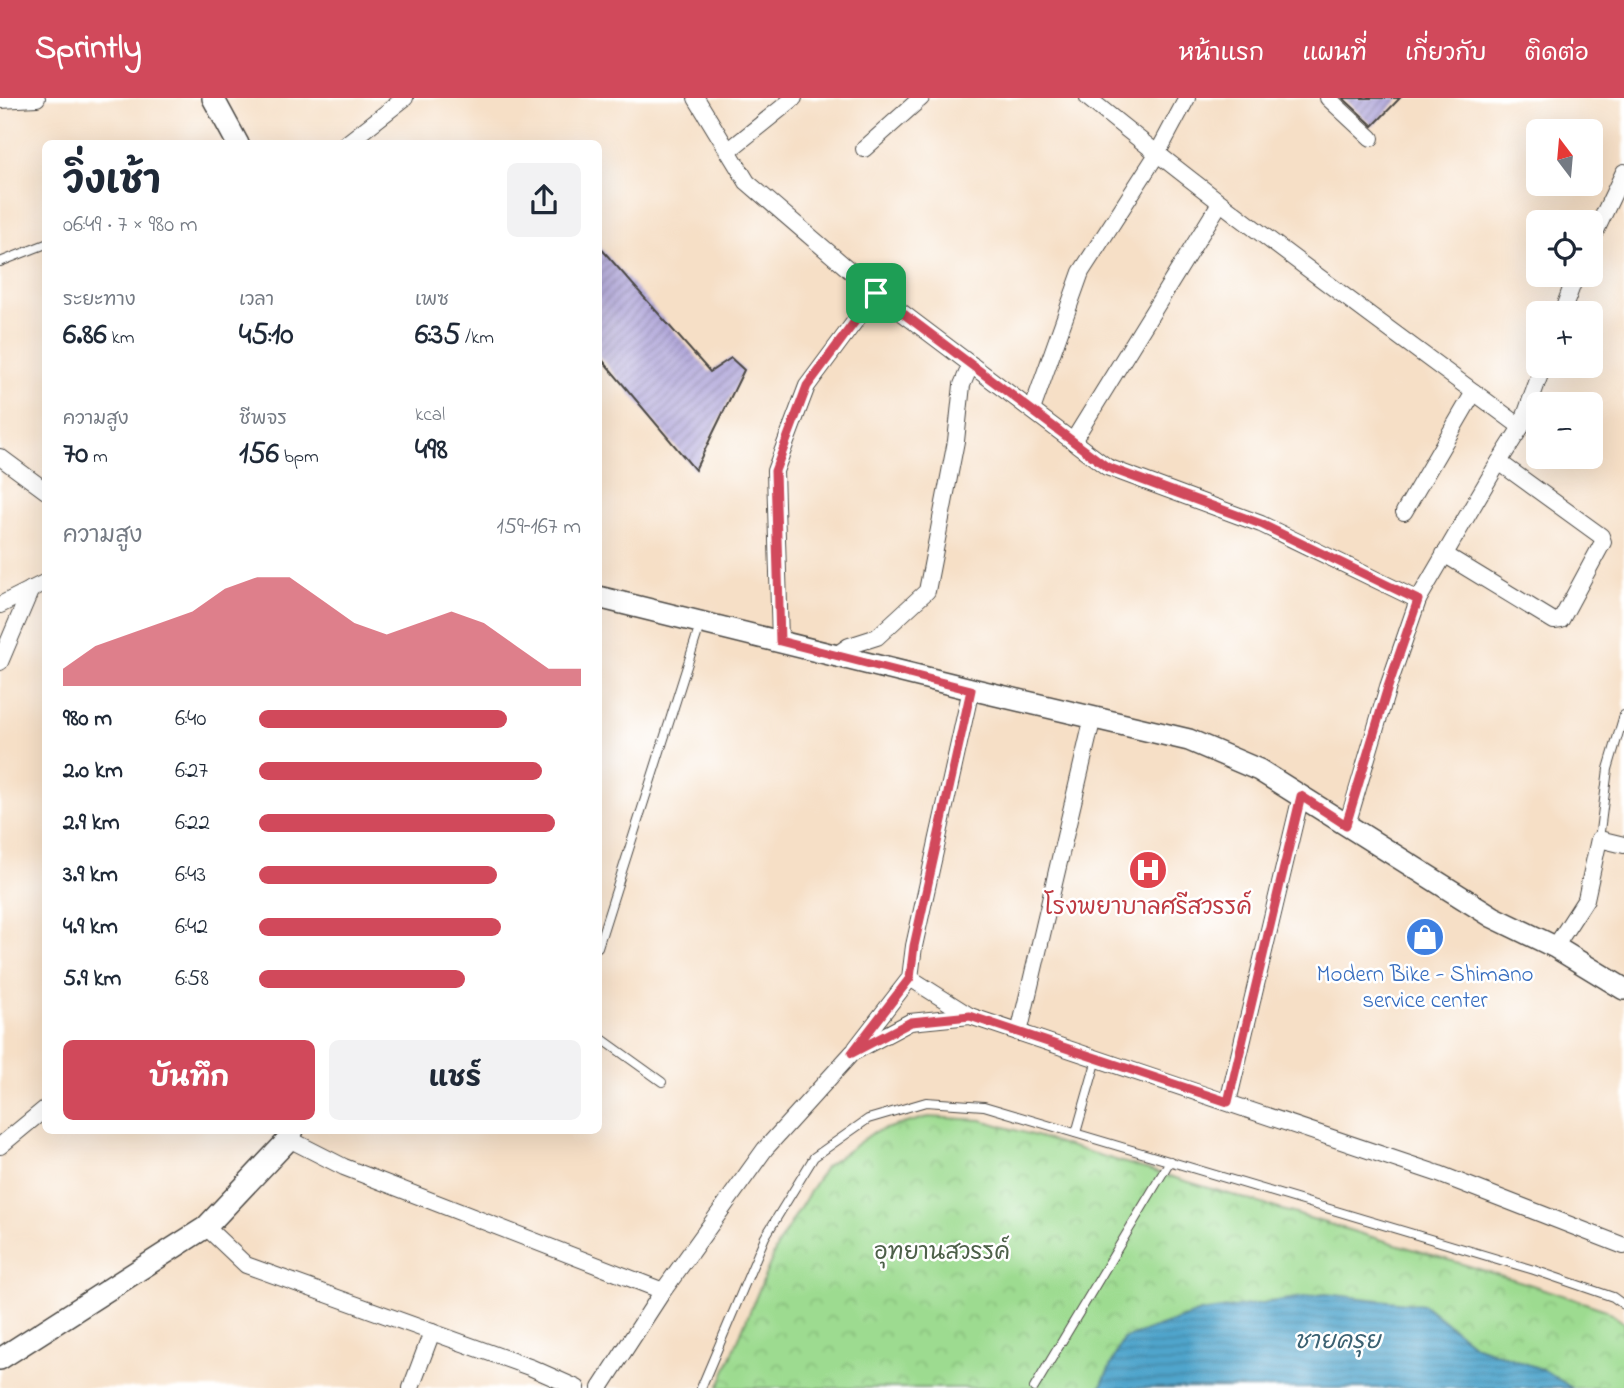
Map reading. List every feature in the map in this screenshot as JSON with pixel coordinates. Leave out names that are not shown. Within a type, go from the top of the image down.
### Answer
[{"type":"street","points":[[0,100],[37,98]]},
{"type":"street","points":[[213,98],[236,140]]},
{"type":"street","points":[[351,140],[405,98]]},
{"type":"street","points":[[696,98],[747,182],[876,293],[1107,467],[1261,524],[1418,600]]},
{"type":"street","points":[[728,151],[794,98]]},
{"type":"street","points":[[864,149],[921,98]]},
{"type":"street","points":[[1088,98],[1220,202],[1521,427]]},
{"type":"street","points":[[1032,410],[1082,272],[1157,154],[1187,98]]},
{"type":"street","points":[[1328,98],[1371,138]]},
{"type":"street","points":[[1603,216],[1624,172]]},
{"type":"street","points":[[1073,441],[1220,202]]},
{"type":"street","points":[[780,641],[775,471],[807,386],[876,293]]},
{"type":"street","points":[[836,655],[844,648],[877,637],[926,591],[956,441],[962,385],[971,364]]},
{"type":"street","points":[[1346,825],[1418,600],[1521,427],[1539,378]]},
{"type":"street","points":[[1404,512],[1474,391]]},
{"type":"street","points":[[0,457],[42,488]]},
{"type":"street","points":[[1444,554],[1554,621],[1561,620],[1603,542],[1601,536],[1499,462]]},
{"type":"street","points":[[0,605],[38,585]]},
{"type":"street","points":[[0,662],[38,585]]},
{"type":"street","points":[[602,598],[971,690],[1189,740],[1259,770],[1493,917],[1555,947],[1624,989]]},
{"type":"street","points":[[600,1388],[663,1291],[765,1149],[852,1053],[910,978],[914,946],[971,690]]},
{"type":"street","points":[[1019,1033],[1093,717]]},
{"type":"street","points":[[1228,1102],[1301,796]]},
{"type":"street","points":[[1555,947],[1586,898],[1599,839],[1624,845]]},
{"type":"street","points":[[910,978],[970,1016],[1438,1174],[1624,1246]]},
{"type":"street","points":[[852,1053],[911,1022],[970,1016]]},
{"type":"street","points":[[0,1146],[42,1111]]},
{"type":"street","points":[[0,1359],[206,1227],[291,1135],[344,1167],[663,1291]]},
{"type":"street","points":[[206,1227],[246,1265],[533,1368],[577,1388]]},
{"type":"street","points":[[411,1388],[432,1332]]},
{"type":"lane","points":[[0,261],[42,245]]},
{"type":"lane","points":[[602,934],[701,622]]},
{"type":"lane","points":[[1599,839],[1608,769],[1624,715]]},
{"type":"lane","points":[[602,1039],[662,1083]]},
{"type":"lane","points":[[1076,1133],[1097,1059]]},
{"type":"lane","points":[[706,1386],[765,1237],[814,1157],[868,1119],[926,1102],[984,1106],[1534,1270],[1613,1297],[1624,1305]]},
{"type":"lane","points":[[1034,1388],[1170,1161]]},
{"type":"green space","name":"อุทยานสวรรค์","points":[[928,1117],[982,1120],[1529,1284],[1606,1310],[1624,1323],[1624,1388],[718,1388],[778,1244],[825,1167],[874,1132]]},
{"type":"water","name":"ชายครุย","points":[[1325,1294],[1424,1305],[1474,1345],[1544,1370],[1572,1388],[1100,1388],[1123,1339],[1200,1312]]},
{"type":"building","points":[[1343,98],[1400,98],[1373,126]]},
{"type":"building","points":[[602,250],[710,372],[731,358],[744,370],[695,470],[602,360]]},
{"type":"place","name":"โรงพยาบาลศรีสวรรค์","points":[[1148,870]]},
{"type":"place","name":"Modern Bike - Shimano service center","points":[[1425,937]]},
{"type":"route","points":[[876,293],[1107,467],[1261,524],[1418,600],[1346,825],[1301,796],[1228,1102],[970,1016],[911,1022],[852,1053],[910,978],[914,946],[971,690],[780,641],[775,471],[807,386],[876,293]]}]
